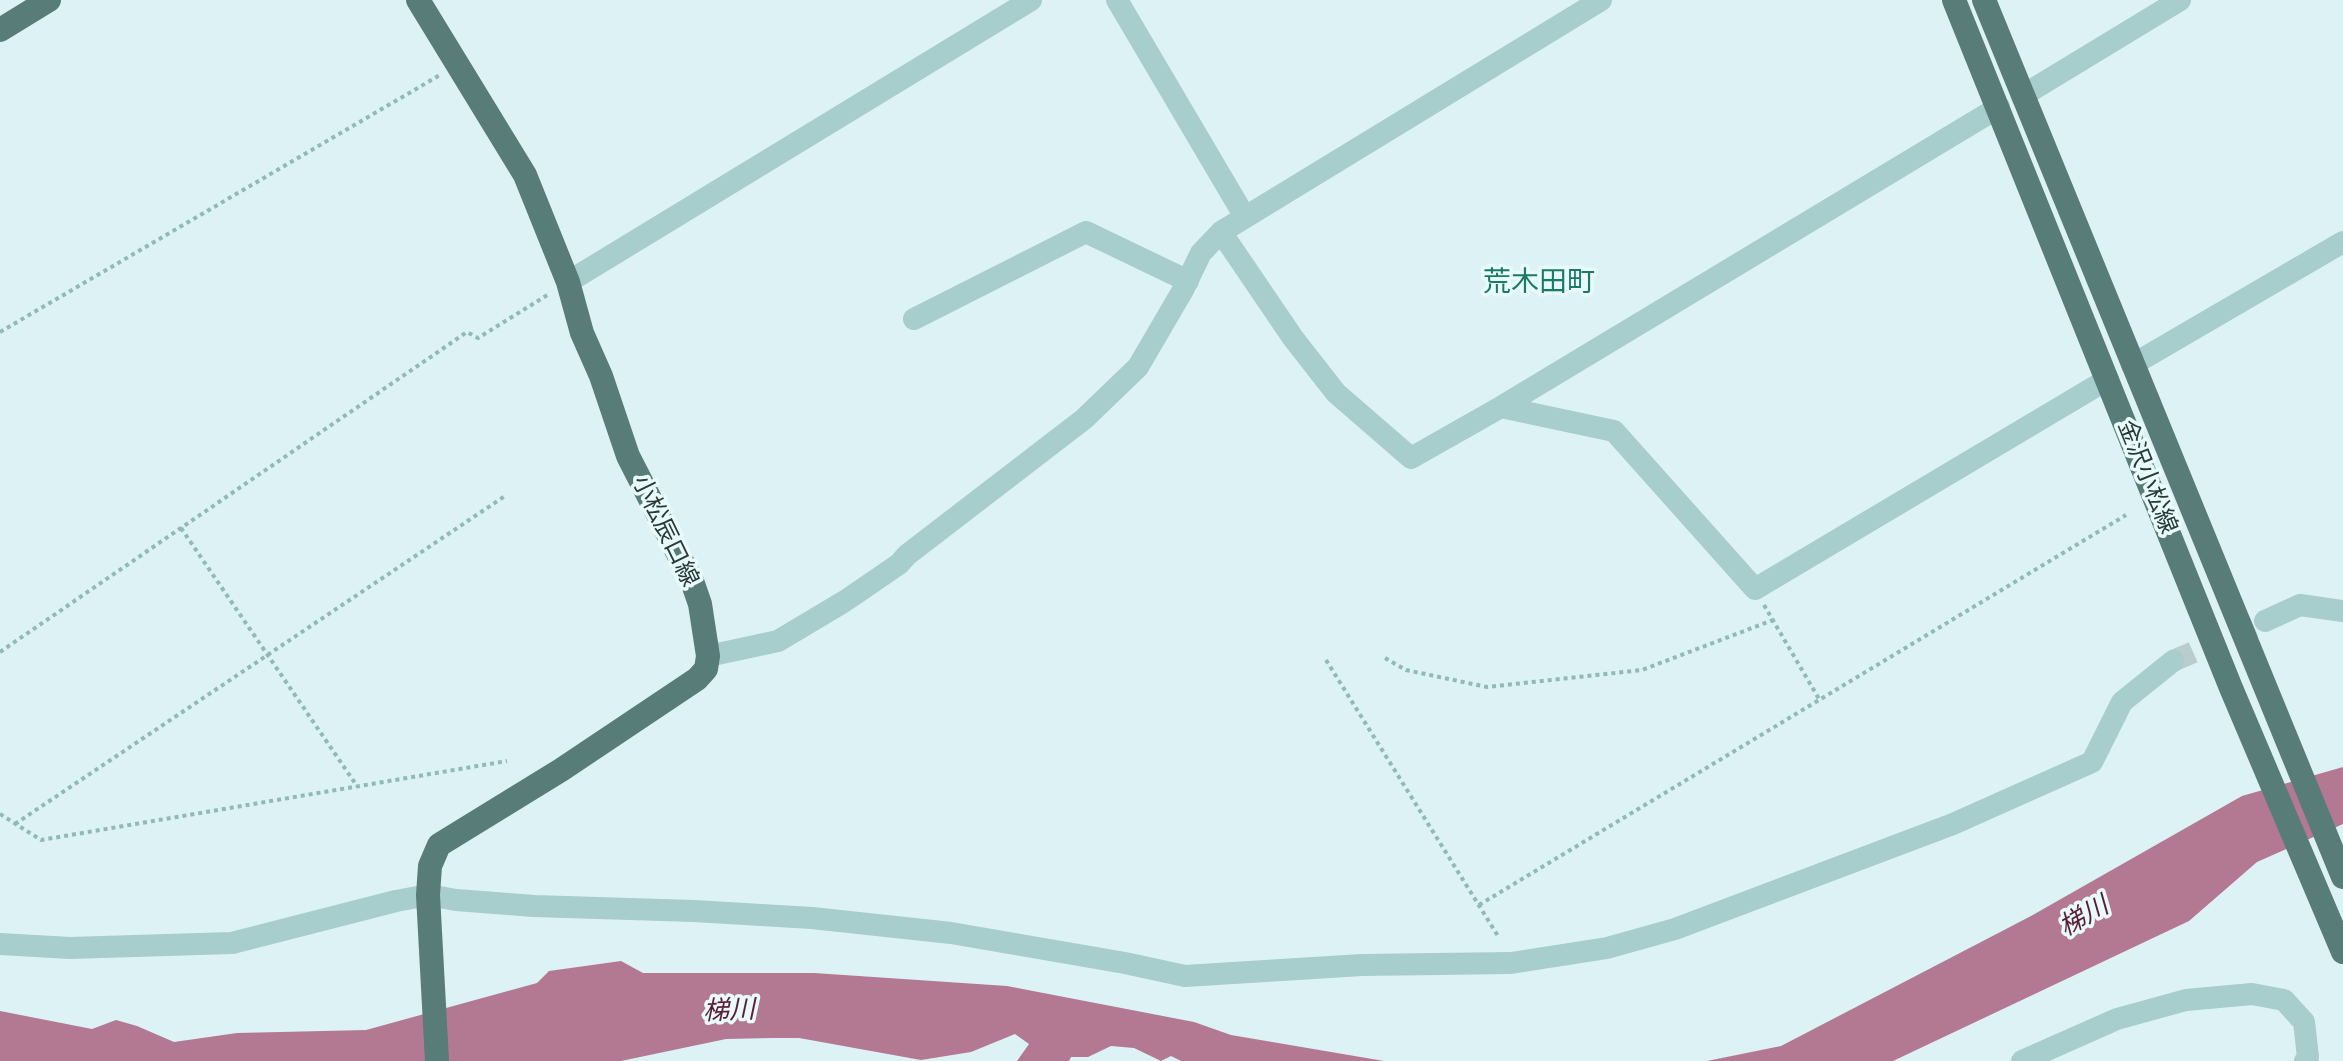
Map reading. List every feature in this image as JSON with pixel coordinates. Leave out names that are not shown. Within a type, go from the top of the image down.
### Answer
[{"type":"main road","points":[[0,30],[49,0]]},
{"type":"main road","name":"小松辰口線","points":[[418,0],[525,175],[568,282],[582,333],[601,376],[628,456],[692,581],[700,604],[708,656]]},
{"type":"main road","name":"金沢小松線","points":[[1954,0],[2231,688],[2343,952]]},
{"type":"main road","name":"金沢小松線","points":[[1984,0],[2343,877]]},
{"type":"main road","points":[[437,1061],[428,900],[430,866],[439,845],[561,770],[697,679],[706,669],[708,656]]},
{"type":"street","points":[[568,282],[1031,0]]},
{"type":"street","points":[[1117,0],[1245,217]]},
{"type":"street","points":[[708,656],[778,641],[899,564],[1084,419],[1138,367],[1201,253],[1221,232],[1601,0]]},
{"type":"street","points":[[2022,96],[2180,0]]},
{"type":"street","points":[[1221,232],[1293,338],[1336,393],[1411,458],[1999,107]]},
{"type":"street","points":[[914,319],[1086,232],[1188,281]]},
{"type":"street","points":[[2132,365],[2343,242]]},
{"type":"street","points":[[1501,407],[1614,431],[1755,589],[2108,379]]},
{"type":"street","points":[[2265,621],[2300,605],[2343,611]]},
{"type":"street","points":[[0,944],[70,948],[232,943],[396,901],[456,900],[812,918],[951,933],[1185,976],[1362,965],[1511,963],[1607,948],[1675,929],[1953,824],[2092,762],[2122,702],[2173,661]]},
{"type":"street","points":[[2022,1061],[2117,1019],[2186,1000],[2252,994],[2284,1000],[2304,1022],[2308,1057],[2305,1061]]},
{"type":"path","points":[[0,332],[456,66]]},
{"type":"path","points":[[0,652],[467,332],[478,338],[568,282]]},
{"type":"path","points":[[15,824],[505,496]]},
{"type":"path","points":[[1479,905],[2126,515]]},
{"type":"path","points":[[181,528],[357,786]]},
{"type":"path","points":[[1755,589],[1819,699]]},
{"type":"path","points":[[1385,658],[1406,670],[1487,687],[1642,670],[1773,620]]},
{"type":"path","points":[[1326,660],[1498,936]]},
{"type":"path","points":[[0,814],[41,840],[507,761]]},
{"type":"water","name":"梯川","points":[[2343,767],[2343,824],[2257,862],[2189,921],[1893,1061],[1707,1061],[1781,1046],[2031,916],[2242,796]]},
{"type":"water","name":"梯川","points":[[621,961],[643,973],[814,973],[1007,986],[1194,1022],[1231,1035],[1384,1061],[1181,1061],[1171,1056],[1161,1061],[1134,1048],[1111,1046],[1088,1057],[1071,1057],[1069,1061],[1017,1061],[1029,1044],[1015,1034],[971,1052],[921,1060],[799,1038],[772,1038],[726,1039],[621,1061],[0,1061],[0,1011],[92,1029],[116,1020],[174,1042],[237,1033],[366,1030],[537,983],[549,971]]},
{"type":"tunnel","points":[[2173,661],[2265,621]]},
{"type":"district","name":"荒木田町","points":[[1539,283]]}]
